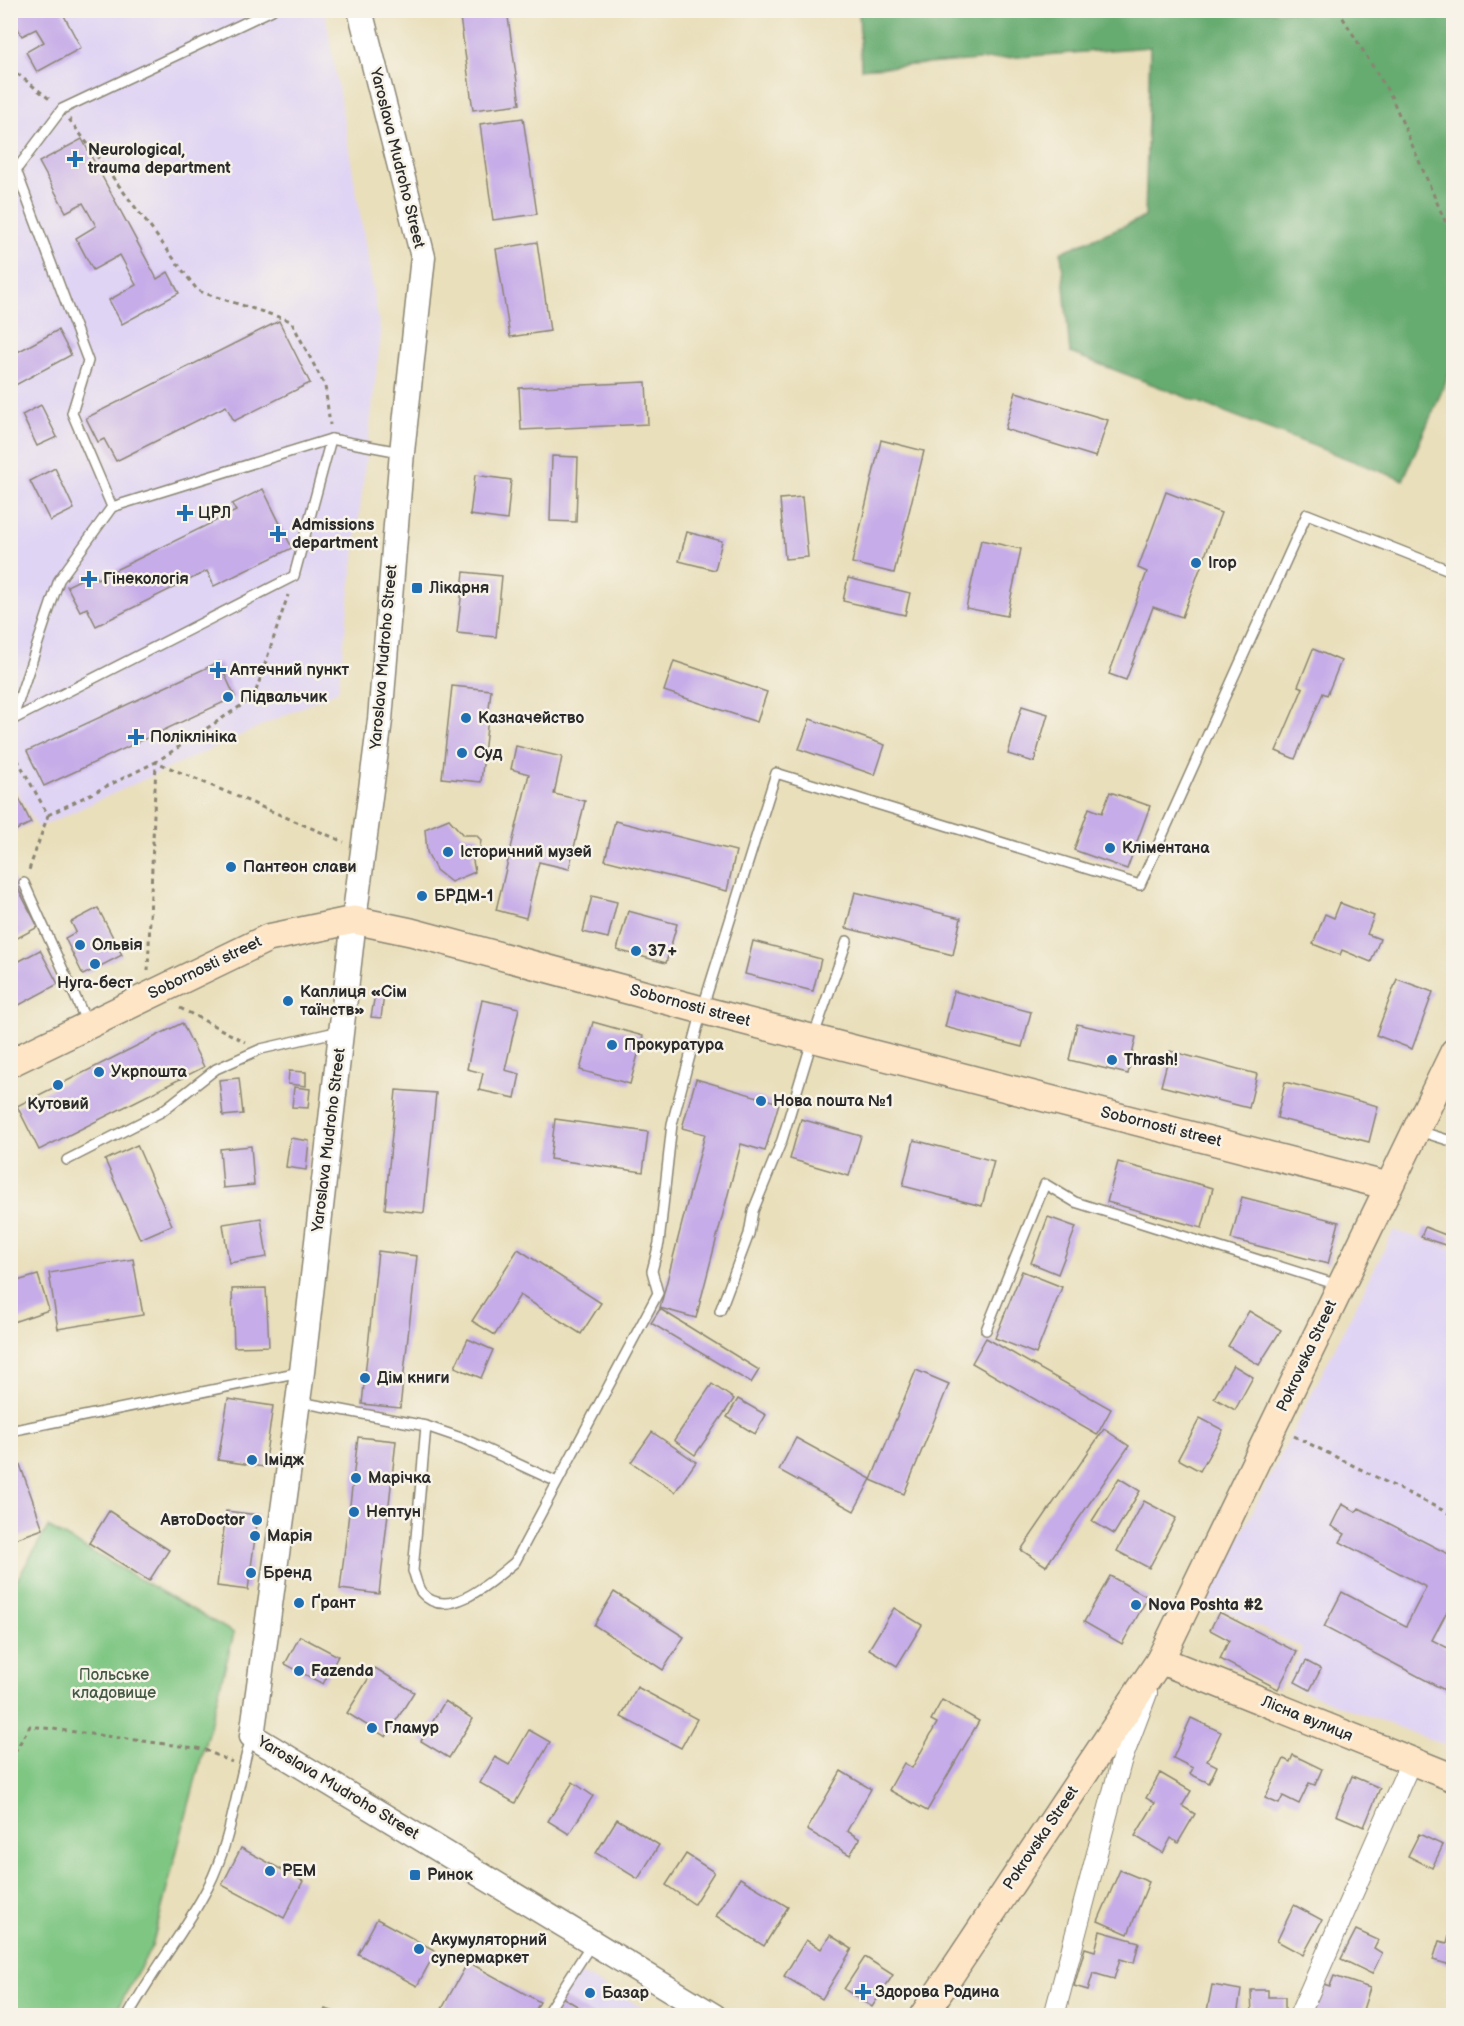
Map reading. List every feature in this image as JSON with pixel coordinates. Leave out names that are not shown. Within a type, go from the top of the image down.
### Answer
[{"type":"main road","name":"Sobornosti street","points":[[10,1063],[268,938],[354,920],[422,935],[702,1010],[1388,1186]]},
{"type":"main road","name":"Pokrovska Street","points":[[923,2016],[1160,1660],[1454,1052]]},
{"type":"main road","name":"Лісна вулиця","points":[[1160,1660],[1454,1778]]},
{"type":"street","name":"Yaroslava Mudroho Street","points":[[360,10],[423,257],[402,452],[380,720],[354,920],[302,1372],[252,1736],[714,2016]]},
{"type":"street","name":"Pokrovska Street","points":[[1054,2016],[1121,1762],[1160,1660]]},
{"type":"street","points":[[1299,2016],[1411,1761]]},
{"type":"lane","points":[[112,507],[72,413],[88,361],[13,173],[62,109],[272,10]]},
{"type":"lane","points":[[12,720],[294,576],[331,439]]},
{"type":"lane","points":[[12,720],[59,580],[112,507],[331,439],[402,452]]},
{"type":"lane","points":[[426,1426],[413,1571],[421,1592],[433,1600],[449,1604],[491,1582],[515,1562],[658,1293],[652,1271],[659,1243],[672,1124],[702,1010],[776,773],[1140,885],[1307,514],[1454,572]]},
{"type":"lane","points":[[24,884],[88,1025]]},
{"type":"lane","points":[[720,1311],[749,1234],[753,1211],[782,1140],[813,1038],[847,940]]},
{"type":"lane","points":[[67,1160],[161,1112],[216,1069],[261,1049],[342,1030]]},
{"type":"lane","points":[[1415,1130],[1454,1142]]},
{"type":"lane","points":[[986,1330],[1045,1184],[1075,1202],[1341,1285]]},
{"type":"lane","points":[[10,1431],[302,1372]]},
{"type":"lane","points":[[298,1402],[426,1426],[464,1439],[557,1482]]},
{"type":"lane","points":[[128,2016],[208,1888],[228,1839],[242,1767],[252,1736]]},
{"type":"lane","points":[[545,2016],[592,1943]]},
{"type":"path","points":[[1338,10],[1391,96],[1454,242]]},
{"type":"path","points":[[10,68],[62,109],[198,291],[291,321],[325,386],[331,439]]},
{"type":"path","points":[[24,884],[48,815],[156,762],[254,697],[294,576]]},
{"type":"path","points":[[12,720],[15,755],[48,815]]},
{"type":"path","points":[[156,762],[363,850]]},
{"type":"path","points":[[147,996],[156,762]]},
{"type":"path","points":[[180,1008],[261,1049]]},
{"type":"path","points":[[1274,1425],[1454,1516]]},
{"type":"path","points":[[10,1760],[30,1725],[203,1749],[242,1767]]},
{"type":"shaded area","name":"ЦРЛ","points":[[10,11],[325,11],[381,335],[338,691],[38,828],[10,778]]},
{"type":"shaded area","points":[[1394,1230],[1453,1249],[1453,1748],[1286,1685],[1302,1648],[1207,1602]]},
{"type":"shaded area","name":"Базар","points":[[576,1971],[656,2015],[550,2016]]},
{"type":"green space","points":[[859,11],[1453,11],[1453,365],[1403,480],[1070,353],[1061,252],[1145,217],[1150,47],[861,69]]},
{"type":"green space","name":"Польське кладовище","points":[[48,1527],[234,1633],[152,1946],[114,2015],[11,2015],[11,1590]]},
{"type":"building","points":[[10,10],[61,10],[81,48],[37,72],[26,52],[44,42],[36,29],[22,36]]},
{"type":"building","points":[[459,10],[507,10],[520,104],[473,110]]},
{"type":"building","points":[[523,118],[537,214],[493,220],[480,124]]},
{"type":"building","points":[[82,139],[157,279],[168,272],[179,293],[122,324],[109,300],[136,285],[120,255],[93,270],[76,238],[96,226],[83,203],[66,212],[39,162]]},
{"type":"building","points":[[537,242],[550,331],[510,337],[496,249]]},
{"type":"building","points":[[279,321],[310,383],[234,421],[226,406],[116,461],[104,439],[98,442],[86,418]]},
{"type":"building","points":[[58,330],[71,355],[10,388],[10,356]]},
{"type":"building","points":[[646,382],[648,424],[521,430],[519,388]]},
{"type":"building","points":[[1016,392],[1108,420],[1096,457],[1005,429]]},
{"type":"building","points":[[41,405],[57,437],[37,446],[22,415]]},
{"type":"building","points":[[881,440],[924,451],[894,573],[852,563]]},
{"type":"building","points":[[552,456],[578,457],[576,522],[550,521]]},
{"type":"building","points":[[55,468],[74,509],[50,521],[30,481]]},
{"type":"building","points":[[475,475],[511,480],[507,520],[470,515]]},
{"type":"building","points":[[263,489],[292,548],[214,586],[207,571],[96,626],[87,608],[80,611],[67,586],[94,573],[97,579],[236,511],[232,504]]},
{"type":"building","points":[[1166,492],[1221,513],[1182,617],[1153,607],[1126,680],[1109,674],[1147,572],[1138,568]]},
{"type":"building","points":[[802,497],[808,557],[785,559],[780,499]]},
{"type":"building","points":[[687,532],[722,541],[715,570],[679,561]]},
{"type":"building","points":[[981,540],[1021,549],[1007,616],[966,608]]},
{"type":"building","points":[[464,572],[502,576],[496,637],[457,633]]},
{"type":"building","points":[[848,578],[910,593],[905,615],[843,601]]},
{"type":"building","points":[[1313,649],[1341,661],[1327,695],[1323,693],[1295,759],[1276,751],[1303,688],[1298,686]]},
{"type":"building","points":[[674,661],[767,692],[757,722],[664,691]]},
{"type":"building","points":[[219,662],[235,697],[44,786],[27,751]]},
{"type":"building","points":[[452,686],[491,690],[481,782],[442,778]]},
{"type":"building","points":[[1022,706],[1048,714],[1034,762],[1008,754]]},
{"type":"building","points":[[810,719],[885,745],[875,775],[799,749]]},
{"type":"building","points":[[516,746],[562,757],[554,794],[585,801],[569,869],[539,862],[526,918],[496,910],[529,774],[511,769]]},
{"type":"building","points":[[1110,792],[1150,806],[1127,869],[1074,850],[1089,808],[1102,813]]},
{"type":"building","points":[[18,796],[31,823],[10,833],[10,799]]},
{"type":"building","points":[[449,819],[463,835],[476,835],[481,840],[480,847],[472,855],[475,872],[451,882],[436,870],[427,852],[425,829]]},
{"type":"building","points":[[615,821],[736,851],[727,891],[605,860]]},
{"type":"building","points":[[10,873],[38,927],[10,942]]},
{"type":"building","points":[[855,892],[961,918],[953,955],[846,928]]},
{"type":"building","points":[[592,896],[617,902],[608,938],[583,932]]},
{"type":"building","points":[[1340,903],[1374,916],[1367,934],[1380,939],[1371,962],[1342,950],[1340,955],[1313,944],[1325,914],[1334,918]]},
{"type":"building","points":[[98,908],[122,955],[83,975],[65,938],[76,932],[71,922]]},
{"type":"building","points":[[628,911],[677,924],[666,963],[617,950]]},
{"type":"building","points":[[753,941],[821,959],[813,991],[745,974]]},
{"type":"building","points":[[40,950],[58,984],[10,1010],[10,966]]},
{"type":"building","points":[[1397,979],[1433,992],[1412,1049],[1376,1035]]},
{"type":"building","points":[[954,991],[1031,1012],[1022,1047],[945,1027]]},
{"type":"building","points":[[375,994],[384,995],[381,1018],[371,1017]]},
{"type":"building","points":[[482,1000],[519,1008],[505,1070],[520,1074],[515,1098],[479,1090],[483,1073],[467,1069]]},
{"type":"building","points":[[593,1022],[643,1036],[630,1084],[580,1070]]},
{"type":"building","points":[[182,1023],[204,1067],[39,1150],[17,1106]]},
{"type":"building","points":[[1077,1024],[1136,1037],[1128,1074],[1069,1060]]},
{"type":"building","points":[[1170,1051],[1257,1074],[1249,1108],[1161,1086]]},
{"type":"building","points":[[289,1071],[306,1072],[306,1086],[288,1084]]},
{"type":"building","points":[[239,1078],[243,1114],[223,1116],[219,1080]]},
{"type":"building","points":[[696,1079],[779,1103],[765,1151],[741,1144],[696,1318],[660,1308],[705,1134],[682,1128]]},
{"type":"building","points":[[1285,1082],[1378,1106],[1369,1142],[1277,1118]]},
{"type":"building","points":[[294,1087],[310,1089],[308,1108],[292,1107]]},
{"type":"building","points":[[396,1090],[436,1093],[424,1213],[385,1209]]},
{"type":"building","points":[[555,1119],[648,1132],[643,1172],[550,1159]]},
{"type":"building","points":[[801,1119],[861,1136],[849,1176],[790,1159]]},
{"type":"building","points":[[290,1138],[309,1141],[306,1170],[286,1167]]},
{"type":"building","points":[[914,1140],[994,1161],[982,1206],[903,1186]]},
{"type":"building","points":[[137,1145],[172,1225],[140,1239],[105,1160]]},
{"type":"building","points":[[251,1146],[254,1185],[223,1188],[220,1149]]},
{"type":"building","points":[[1118,1162],[1213,1188],[1202,1228],[1107,1202]]},
{"type":"building","points":[[1242,1197],[1339,1222],[1328,1264],[1231,1239]]},
{"type":"building","points":[[1048,1217],[1076,1227],[1058,1274],[1031,1263]]},
{"type":"building","points":[[261,1218],[267,1257],[229,1263],[223,1224]]},
{"type":"building","points":[[1425,1227],[1451,1237],[1448,1246],[1421,1237]]},
{"type":"building","points":[[518,1249],[601,1303],[581,1334],[520,1295],[495,1335],[472,1321]]},
{"type":"building","points":[[378,1251],[417,1256],[400,1408],[362,1404]]},
{"type":"building","points":[[133,1259],[143,1315],[58,1329],[49,1273]]},
{"type":"building","points":[[1022,1271],[1062,1287],[1036,1354],[995,1338]]},
{"type":"building","points":[[38,1275],[49,1310],[10,1323],[10,1283]]},
{"type":"building","points":[[266,1288],[269,1346],[234,1347],[232,1289]]},
{"type":"building","points":[[660,1309],[759,1370],[751,1383],[651,1323]]},
{"type":"building","points":[[1249,1311],[1281,1330],[1259,1365],[1228,1346]]},
{"type":"building","points":[[986,1338],[1111,1409],[1097,1435],[972,1363]]},
{"type":"building","points":[[468,1339],[493,1350],[481,1378],[455,1367]]},
{"type":"building","points":[[1233,1365],[1253,1377],[1235,1410],[1214,1398]]},
{"type":"building","points":[[916,1370],[949,1384],[904,1494],[871,1480]]},
{"type":"building","points":[[712,1384],[734,1399],[695,1455],[674,1440]]},
{"type":"building","points":[[228,1399],[273,1406],[264,1467],[218,1460]]},
{"type":"building","points":[[738,1399],[766,1415],[755,1434],[727,1417]]},
{"type":"building","points":[[1200,1418],[1223,1430],[1200,1471],[1178,1459]]},
{"type":"building","points":[[1104,1429],[1129,1446],[1046,1566],[1021,1550]]},
{"type":"building","points":[[652,1432],[696,1462],[675,1492],[631,1462]]},
{"type":"building","points":[[358,1437],[396,1441],[379,1594],[340,1589]]},
{"type":"building","points":[[796,1438],[871,1479],[854,1511],[779,1470]]},
{"type":"building","points":[[18,1459],[43,1529],[12,1540],[10,1461]]},
{"type":"building","points":[[1119,1478],[1140,1491],[1114,1534],[1092,1521]]},
{"type":"building","points":[[1144,1501],[1176,1518],[1149,1568],[1117,1551]]},
{"type":"building","points":[[1342,1504],[1356,1512],[1359,1508],[1454,1557],[1454,1603],[1452,1602],[1432,1640],[1454,1651],[1454,1695],[1324,1627],[1342,1592],[1406,1626],[1426,1587],[1340,1542],[1345,1534],[1331,1526]]},
{"type":"building","points":[[109,1511],[169,1550],[149,1581],[89,1543]]},
{"type":"building","points":[[226,1511],[258,1515],[248,1590],[217,1586]]},
{"type":"building","points":[[1110,1576],[1148,1597],[1122,1644],[1084,1622]]},
{"type":"building","points":[[614,1592],[684,1637],[663,1670],[594,1625]]},
{"type":"building","points":[[894,1608],[922,1625],[897,1666],[869,1649]]},
{"type":"building","points":[[1219,1612],[1297,1652],[1278,1689],[1220,1659],[1229,1640],[1210,1630]]},
{"type":"building","points":[[300,1636],[338,1656],[323,1684],[285,1664]]},
{"type":"building","points":[[1306,1661],[1321,1669],[1310,1690],[1295,1682]]},
{"type":"building","points":[[375,1668],[414,1692],[386,1737],[347,1713]]},
{"type":"building","points":[[637,1687],[697,1719],[681,1748],[621,1717]]},
{"type":"building","points":[[942,1700],[979,1721],[927,1811],[889,1790],[904,1763],[912,1768],[937,1723],[931,1720]]},
{"type":"building","points":[[445,1701],[473,1719],[449,1758],[421,1741]]},
{"type":"building","points":[[1191,1718],[1221,1732],[1207,1761],[1217,1766],[1209,1783],[1190,1774],[1193,1768],[1173,1758]]},
{"type":"building","points":[[529,1730],[550,1742],[515,1803],[480,1783],[495,1757],[509,1765]]},
{"type":"building","points":[[1293,1755],[1322,1769],[1315,1785],[1309,1783],[1299,1804],[1283,1796],[1279,1804],[1265,1798],[1284,1759],[1290,1762]]},
{"type":"building","points":[[841,1771],[871,1789],[847,1831],[860,1839],[850,1855],[807,1830]]},
{"type":"building","points":[[1160,1773],[1191,1791],[1182,1806],[1195,1814],[1178,1843],[1171,1838],[1163,1853],[1135,1836],[1155,1803],[1146,1798]]},
{"type":"building","points":[[1352,1776],[1380,1788],[1364,1827],[1336,1815]]},
{"type":"building","points":[[573,1782],[593,1796],[569,1834],[548,1821]]},
{"type":"building","points":[[617,1819],[659,1845],[638,1879],[596,1853]]},
{"type":"building","points":[[1419,1834],[1443,1845],[1432,1868],[1408,1856]]},
{"type":"building","points":[[241,1848],[303,1881],[284,1918],[222,1885]]},
{"type":"building","points":[[686,1854],[714,1872],[694,1904],[666,1885]]},
{"type":"building","points":[[1120,1870],[1149,1882],[1128,1934],[1098,1921]]},
{"type":"building","points":[[740,1878],[788,1907],[764,1946],[716,1916]]},
{"type":"building","points":[[1294,1905],[1322,1920],[1303,1955],[1277,1941]]},
{"type":"building","points":[[377,1919],[436,1951],[417,1986],[358,1954]]},
{"type":"building","points":[[1356,1930],[1378,1940],[1374,1948],[1382,1953],[1372,1974],[1341,1959]]},
{"type":"building","points":[[1100,1931],[1139,1942],[1134,1963],[1120,1959],[1114,1979],[1093,1973],[1088,1990],[1074,1986],[1085,1948],[1095,1951]]},
{"type":"building","points":[[830,1935],[852,1949],[822,1999],[784,1976],[806,1940],[821,1949]]},
{"type":"building","points":[[1449,1935],[1454,1936],[1454,1966],[1433,1960],[1439,1941],[1447,1943]]},
{"type":"building","points":[[865,1957],[893,1975],[872,2007],[844,1989]]},
{"type":"building","points":[[468,1962],[540,2002],[532,2016],[438,2016]]},
{"type":"building","points":[[1334,1976],[1370,1988],[1361,2016],[1324,2016],[1311,2011],[1320,1983],[1330,1986]]},
{"type":"building","points":[[1212,1985],[1241,1990],[1237,2016],[1206,2016]]},
{"type":"building","points":[[1251,1990],[1268,1990],[1268,1997],[1285,1997],[1285,2016],[1252,2016]]},
{"type":"building","points":[[562,1997],[594,2016],[551,2016]]},
{"type":"building","points":[[325,2009],[346,2015],[346,2016],[322,2016]]},
{"type":"place","name":"Neurological, trauma department","points":[[75,159]]},
{"type":"place","name":"ЦРЛ","points":[[185,513]]},
{"type":"place","name":"Admissions department","points":[[278,534]]},
{"type":"place","name":"Ігор","points":[[1196,563]]},
{"type":"place","name":"Гінекологія","points":[[89,579]]},
{"type":"place","name":"Лікарня","points":[[417,588]]},
{"type":"place","name":"Аптечний пункт","points":[[218,670]]},
{"type":"place","name":"Підвальчик","points":[[228,697]]},
{"type":"place","name":"Казначейство","points":[[466,718]]},
{"type":"place","name":"Поліклініка","points":[[136,737]]},
{"type":"place","name":"Суд","points":[[462,753]]},
{"type":"place","name":"Кліментана","points":[[1110,848]]},
{"type":"place","name":"Історичний музей","points":[[448,852]]},
{"type":"place","name":"Пантеон слави","points":[[231,867]]},
{"type":"place","name":"БРДМ-1","points":[[422,896]]},
{"type":"place","name":"Ольвія","points":[[80,945]]},
{"type":"place","name":"37+","points":[[636,951]]},
{"type":"place","name":"Нуга-бест","points":[[95,964]]},
{"type":"place","name":"Каплиця «Сім таїнств»","points":[[288,1001]]},
{"type":"place","name":"Прокуратура","points":[[612,1045]]},
{"type":"place","name":"Thrash!","points":[[1112,1060]]},
{"type":"place","name":"Укрпошта","points":[[99,1072]]},
{"type":"place","name":"Кутовий","points":[[58,1085]]},
{"type":"place","name":"Нова пошта №1","points":[[761,1101]]},
{"type":"place","name":"Дім книги","points":[[365,1378]]},
{"type":"place","name":"Імідж","points":[[252,1460]]},
{"type":"place","name":"Марічка","points":[[356,1478]]},
{"type":"place","name":"Нептун","points":[[354,1512]]},
{"type":"place","name":"АвтоDoctor","points":[[257,1520]]},
{"type":"place","name":"Марія","points":[[255,1536]]},
{"type":"place","name":"Бренд","points":[[251,1573]]},
{"type":"place","name":"Ґрант","points":[[299,1603]]},
{"type":"place","name":"Nova Poshta #2","points":[[1136,1605]]},
{"type":"place","name":"Fazenda","points":[[299,1671]]},
{"type":"place","name":"Гламур","points":[[372,1728]]},
{"type":"place","name":"РЕМ","points":[[270,1871]]},
{"type":"place","name":"Ринок","points":[[415,1875]]},
{"type":"place","name":"Акумуляторний супермаркет","points":[[419,1949]]},
{"type":"place","name":"Здорова Родина","points":[[863,1992]]},
{"type":"place","name":"Базар","points":[[590,1993]]}]
